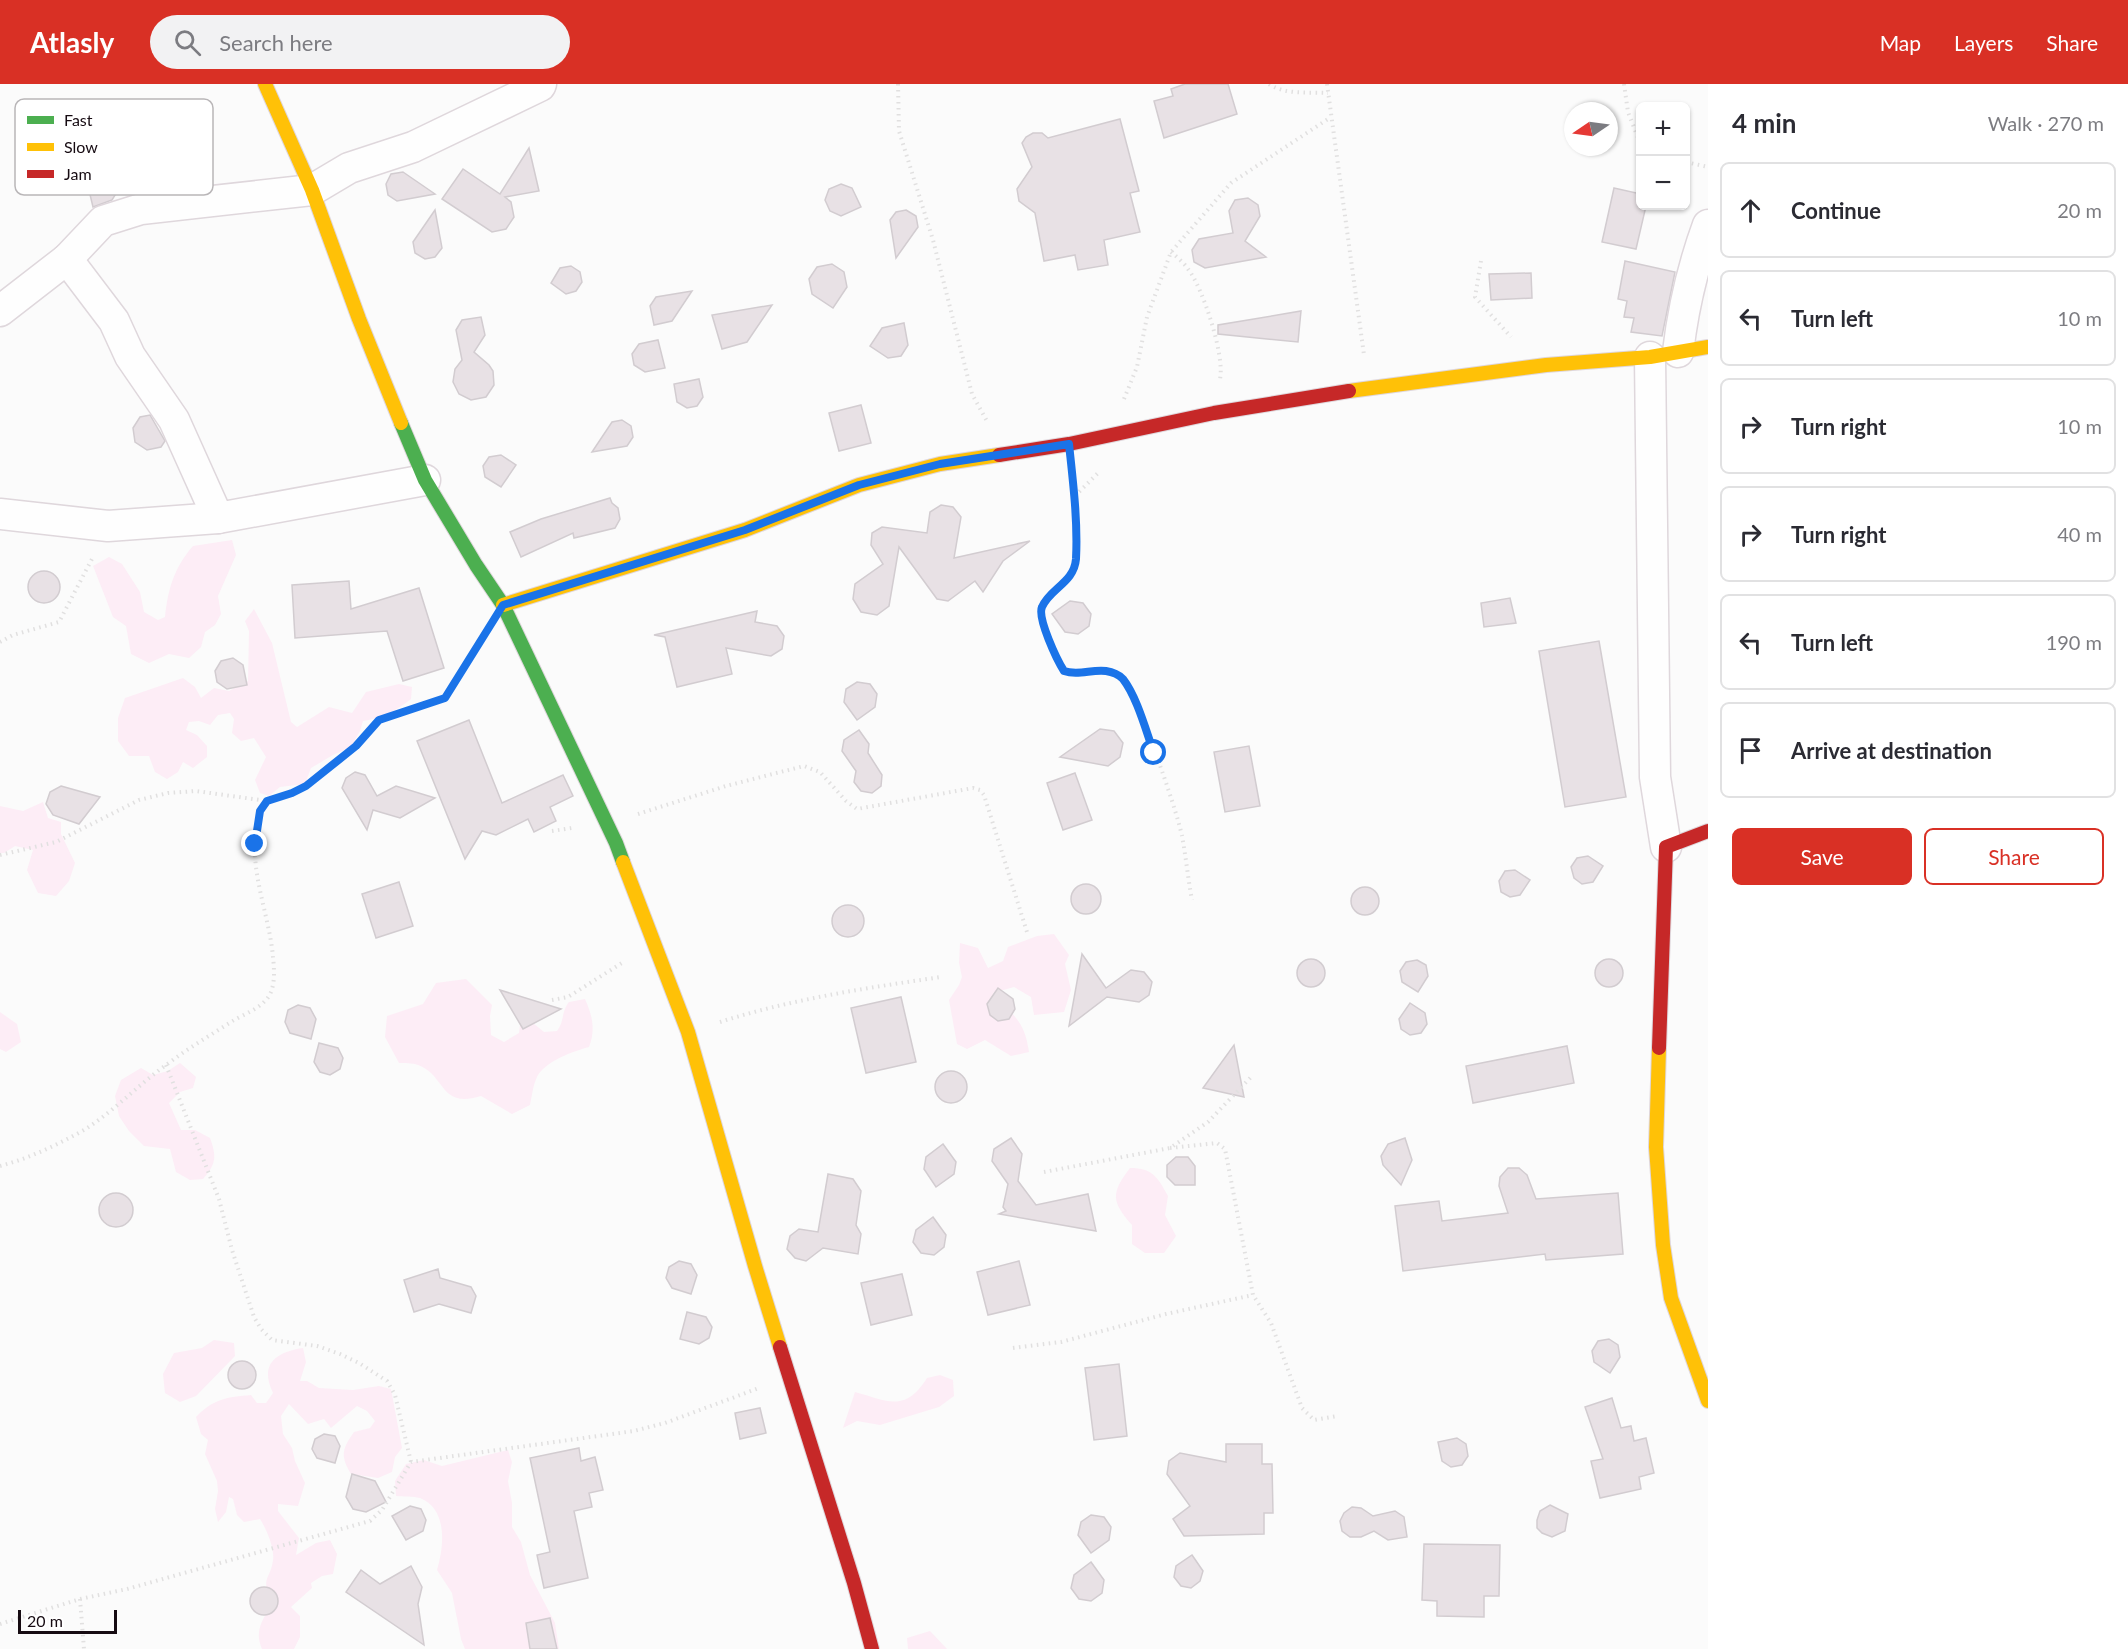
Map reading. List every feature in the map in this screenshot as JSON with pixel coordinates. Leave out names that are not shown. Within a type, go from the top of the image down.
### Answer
[{"type":"street","points":[[265,84],[312,190],[359,319],[425,480],[503,605],[615,843],[654,942],[688,1032],[755,1266],[851,1572],[872,1649]]},
{"type":"street","points":[[0,311],[67,260],[104,221],[141,208],[312,190],[350,168],[413,147],[541,84]]},
{"type":"street","points":[[1708,225],[1699,249],[1682,319],[1664,354],[1655,777],[1666,847],[1656,1147],[1663,1245],[1671,1298],[1708,1401]]},
{"type":"street","points":[[67,260],[114,321],[130,356],[174,420],[218,518]]},
{"type":"street","points":[[503,605],[745,530],[859,485],[940,464],[1069,444],[1214,413],[1370,388],[1708,347]]},
{"type":"street","points":[[0,514],[108,526],[218,518],[425,480]]},
{"type":"street","points":[[1666,847],[1708,831]]},
{"type":"path","points":[[898,84],[899,131],[933,240],[972,394],[1006,454]]},
{"type":"path","points":[[1269,84],[1292,92],[1328,93]]},
{"type":"path","points":[[1327,84],[1370,388]]},
{"type":"path","points":[[1624,84],[1628,112],[1636,131]]},
{"type":"path","points":[[1109,434],[1137,367],[1147,317],[1172,252],[1231,183],[1331,117]]},
{"type":"path","points":[[1690,163],[1708,166]]},
{"type":"path","points":[[1172,252],[1188,269],[1203,295],[1214,333],[1222,372],[1214,413]]},
{"type":"path","points":[[1480,261],[1475,297],[1528,355],[1546,365]]},
{"type":"path","points":[[1069,444],[1075,496],[1076,561],[1067,580],[1042,607],[1041,618],[1064,671],[1070,673],[1104,670],[1115,673],[1123,679],[1133,698],[1174,807],[1182,835],[1192,900]]},
{"type":"path","points":[[0,642],[13,635],[59,622],[108,526]]},
{"type":"path","points":[[0,855],[56,842],[139,800],[168,793],[196,791],[267,801],[292,793],[306,786],[356,746],[379,720],[445,698],[503,605]]},
{"type":"path","points":[[552,831],[605,824],[726,786],[804,766],[820,772],[846,801],[857,809],[973,788],[980,790],[984,795],[1028,932]]},
{"type":"path","points":[[0,1166],[22,1160],[55,1146],[86,1128],[165,1065],[236,1018],[259,1006],[272,989],[274,968],[272,944],[258,889],[255,844],[260,811],[267,801]]},
{"type":"path","points":[[552,1000],[568,997],[654,942]]},
{"type":"path","points":[[688,1032],[753,1011],[828,995],[941,977]]},
{"type":"path","points":[[0,1624],[80,1599],[149,1583],[370,1521],[382,1510],[411,1462],[395,1395],[387,1381],[359,1363],[317,1346],[272,1340],[261,1329],[254,1317],[232,1250],[219,1199],[165,1065]]},
{"type":"path","points":[[1170,1148],[1208,1122],[1251,1077]]},
{"type":"path","points":[[1044,1172],[1170,1148],[1217,1143],[1226,1149],[1253,1295],[1271,1323],[1302,1408],[1314,1420],[1337,1416]]},
{"type":"path","points":[[1013,1348],[1061,1342],[1166,1314],[1253,1295]]},
{"type":"path","points":[[411,1462],[634,1431],[665,1423],[790,1376]]},
{"type":"path","points":[[80,1599],[84,1649]]},
{"type":"shaded area","points":[[232,540],[236,555],[218,596],[221,614],[215,625],[205,632],[201,647],[189,658],[169,654],[149,663],[131,654],[126,626],[113,617],[93,566],[109,557],[122,564],[140,592],[144,612],[158,620],[165,617],[173,579],[181,562],[193,546]]},
{"type":"shaded area","points":[[254,609],[272,643],[291,722],[297,727],[329,707],[352,713],[366,692],[399,684],[412,687],[411,699],[388,713],[363,721],[351,747],[311,768],[305,784],[280,787],[269,796],[260,793],[255,780],[266,757],[254,738],[241,741],[232,733],[234,719],[230,713],[218,715],[210,725],[199,721],[189,722],[186,730],[197,735],[207,746],[207,757],[193,768],[183,762],[178,772],[167,779],[155,772],[149,756],[129,756],[118,741],[118,718],[125,698],[183,678],[195,687],[201,698],[214,688],[229,691],[248,681],[249,631],[245,621]]},
{"type":"shaded area","points":[[43,802],[48,818],[61,822],[61,834],[75,863],[69,881],[56,896],[38,893],[27,870],[33,850],[15,846],[0,853],[0,806],[23,811]]},
{"type":"shaded area","points":[[1054,934],[1069,955],[1065,964],[1071,990],[1064,1012],[1034,1015],[1031,997],[1014,987],[993,993],[1021,1025],[1029,1052],[1011,1056],[985,1040],[967,1049],[957,1044],[949,1000],[962,977],[959,963],[960,943],[978,948],[988,968],[1003,961],[1008,947],[1037,936]]},
{"type":"shaded area","points":[[466,979],[492,1005],[491,1035],[504,1042],[519,1033],[520,1025],[533,1023],[544,1032],[557,1031],[569,1002],[585,999],[590,1011],[593,1028],[589,1047],[568,1054],[546,1066],[536,1080],[530,1105],[512,1114],[481,1096],[467,1099],[450,1095],[427,1070],[416,1064],[399,1063],[385,1037],[387,1016],[423,1004],[436,983]]},
{"type":"shaded area","points":[[0,1012],[17,1024],[21,1042],[6,1052],[0,1049]]},
{"type":"shaded area","points":[[180,1063],[196,1077],[193,1088],[180,1092],[169,1103],[181,1130],[195,1130],[210,1138],[214,1160],[211,1169],[203,1179],[190,1180],[176,1172],[170,1149],[144,1146],[129,1131],[119,1116],[115,1096],[121,1080],[141,1068],[153,1075],[168,1071]]},
{"type":"shaded area","points":[[1130,1168],[1138,1168],[1154,1175],[1168,1196],[1165,1215],[1176,1236],[1164,1253],[1145,1253],[1132,1244],[1132,1225],[1120,1209],[1116,1197],[1119,1184]]},
{"type":"shaded area","points":[[214,1340],[234,1343],[235,1356],[196,1396],[180,1402],[165,1393],[163,1374],[174,1353],[202,1348]]},
{"type":"shaded area","points":[[303,1348],[306,1362],[300,1381],[307,1381],[319,1388],[353,1390],[379,1386],[391,1389],[402,1448],[395,1457],[392,1472],[378,1478],[351,1474],[345,1462],[345,1448],[354,1432],[370,1428],[375,1421],[367,1411],[357,1406],[331,1428],[324,1419],[308,1424],[289,1404],[281,1416],[283,1434],[292,1448],[305,1483],[298,1506],[278,1504],[278,1511],[299,1538],[296,1555],[316,1543],[330,1540],[337,1554],[333,1574],[322,1576],[311,1583],[312,1588],[291,1607],[300,1616],[300,1637],[294,1649],[262,1649],[259,1629],[274,1600],[266,1584],[273,1560],[271,1545],[260,1519],[244,1522],[237,1515],[233,1499],[229,1497],[226,1512],[218,1522],[215,1509],[217,1481],[205,1454],[208,1440],[201,1434],[196,1417],[208,1406],[228,1398],[251,1395],[257,1403],[266,1403],[273,1393],[268,1374],[273,1361],[278,1356]]},
{"type":"shaded area","points":[[940,1375],[953,1380],[954,1396],[939,1407],[880,1425],[857,1421],[843,1428],[855,1392],[895,1402],[911,1396],[927,1378]]},
{"type":"shaded area","points":[[508,1450],[512,1462],[508,1481],[512,1503],[512,1527],[521,1542],[530,1575],[555,1623],[559,1649],[465,1649],[452,1593],[437,1570],[442,1540],[440,1520],[429,1503],[420,1498],[396,1496],[395,1481],[406,1464],[424,1460],[442,1466]]},
{"type":"shaded area","points":[[930,1631],[947,1649],[908,1649],[907,1638]]},
{"type":"building","points":[[1185,84],[1228,84],[1237,114],[1164,138],[1154,101],[1173,96],[1171,89]]},
{"type":"building","points":[[1120,119],[1139,191],[1130,193],[1140,232],[1104,240],[1108,265],[1078,270],[1075,255],[1044,261],[1035,213],[1019,201],[1017,189],[1032,167],[1022,143],[1033,133],[1042,133],[1048,138]]},
{"type":"building","points":[[529,148],[539,191],[505,197],[511,202],[514,217],[506,229],[492,232],[442,199],[463,169],[500,194]]},
{"type":"building","points":[[403,172],[435,194],[397,201],[388,195],[386,184],[391,174]]},
{"type":"building","points":[[841,184],[852,188],[861,207],[841,216],[830,211],[825,200],[829,189]]},
{"type":"building","points":[[1614,188],[1636,193],[1636,210],[1645,210],[1636,249],[1602,242]]},
{"type":"building","points":[[90,195],[115,195],[112,200],[93,207]]},
{"type":"building","points":[[1248,198],[1258,205],[1260,216],[1245,241],[1266,257],[1205,268],[1194,262],[1192,250],[1199,239],[1233,233],[1229,211],[1235,200]]},
{"type":"building","points":[[435,210],[442,248],[435,257],[425,259],[415,253],[413,242]]},
{"type":"building","points":[[906,210],[916,216],[918,227],[896,258],[890,220],[896,212]]},
{"type":"building","points":[[1625,261],[1675,272],[1662,336],[1631,332],[1634,318],[1624,317],[1627,301],[1618,299]]},
{"type":"building","points":[[832,264],[844,272],[847,287],[833,308],[812,294],[809,279],[817,267]]},
{"type":"building","points":[[571,266],[580,272],[582,282],[576,291],[566,294],[551,283],[560,268]]},
{"type":"building","points":[[1531,273],[1532,298],[1491,300],[1489,274]]},
{"type":"building","points":[[692,291],[672,321],[654,325],[650,306],[656,297]]},
{"type":"building","points":[[772,305],[747,342],[722,349],[712,315]]},
{"type":"building","points":[[1301,311],[1298,342],[1218,334],[1218,325]]},
{"type":"building","points":[[481,317],[485,335],[474,352],[493,371],[494,385],[486,397],[471,400],[459,394],[453,382],[455,369],[462,360],[456,330],[462,320]]},
{"type":"building","points":[[904,323],[908,345],[901,356],[888,358],[870,346],[882,328]]},
{"type":"building","points":[[658,340],[665,368],[645,372],[634,365],[632,354],[639,344]]},
{"type":"building","points":[[699,379],[703,397],[697,406],[687,408],[677,402],[674,384]]},
{"type":"building","points":[[861,405],[871,443],[839,451],[829,413]]},
{"type":"building","points":[[150,415],[165,441],[161,447],[147,450],[135,442],[133,428],[140,417]]},
{"type":"building","points":[[622,420],[631,426],[633,437],[627,446],[592,452],[612,422]]},
{"type":"building","points":[[501,455],[516,465],[501,487],[485,477],[483,466],[489,457]]},
{"type":"building","points":[[610,498],[618,508],[620,519],[615,528],[574,538],[573,533],[521,557],[510,532],[541,519]]},
{"type":"building","points":[[941,505],[953,507],[961,517],[954,558],[1030,541],[1003,561],[983,592],[975,581],[948,601],[937,599],[899,547],[889,606],[877,615],[861,612],[853,599],[855,584],[883,564],[871,545],[872,533],[882,527],[927,533],[930,512]]},
{"type":"building","points":[[44,571],[55,576],[60,587],[55,598],[44,603],[33,598],[28,587],[33,576]]},
{"type":"building","points":[[349,581],[351,609],[419,588],[444,668],[403,681],[387,631],[295,638],[292,585]]},
{"type":"building","points":[[1510,598],[1516,623],[1484,627],[1481,603]]},
{"type":"building","points":[[1070,601],[1083,603],[1091,614],[1089,626],[1078,634],[1065,632],[1052,614]]},
{"type":"building","points":[[757,611],[755,622],[777,626],[784,636],[782,649],[771,656],[726,648],[732,674],[677,687],[665,637],[654,635]]},
{"type":"building","points":[[1599,641],[1626,797],[1565,807],[1539,651]]},
{"type":"building","points":[[233,658],[243,665],[247,685],[227,689],[217,682],[215,671],[221,661]]},
{"type":"building","points":[[857,682],[870,684],[877,694],[875,707],[857,720],[844,702],[846,689]]},
{"type":"building","points":[[469,720],[502,803],[563,775],[573,796],[550,807],[556,821],[534,832],[528,819],[496,835],[482,831],[465,859],[417,741]]},
{"type":"building","points":[[1100,729],[1114,731],[1123,743],[1120,757],[1108,766],[1060,757]]},
{"type":"building","points":[[859,730],[869,744],[868,753],[882,775],[881,786],[872,793],[861,791],[854,782],[856,771],[842,751],[844,740]]},
{"type":"building","points":[[1249,746],[1260,806],[1225,812],[1214,752]]},
{"type":"building","points":[[355,772],[365,775],[377,796],[396,786],[435,798],[400,818],[373,810],[367,830],[342,788],[346,778]]},
{"type":"building","points":[[1075,773],[1092,820],[1063,830],[1047,783]]},
{"type":"building","points":[[61,786],[100,797],[79,824],[53,815],[46,804],[50,792]]},
{"type":"building","points":[[1588,856],[1603,866],[1593,882],[1582,884],[1574,878],[1571,867],[1577,858]]},
{"type":"building","points":[[1515,870],[1530,880],[1520,895],[1510,897],[1501,892],[1499,881],[1505,871]]},
{"type":"building","points":[[399,882],[413,926],[376,938],[362,894]]},
{"type":"building","points":[[1086,884],[1092,885],[1100,893],[1100,905],[1092,913],[1086,914],[1080,913],[1072,905],[1071,899],[1072,893],[1080,885]]},
{"type":"building","points":[[1365,887],[1375,891],[1379,901],[1375,911],[1365,915],[1355,911],[1351,901],[1355,891]]},
{"type":"building","points":[[848,905],[859,910],[864,921],[859,932],[848,937],[837,932],[832,921],[837,910]]},
{"type":"building","points":[[1082,954],[1106,988],[1131,970],[1144,972],[1152,982],[1149,995],[1139,1002],[1107,997],[1069,1026]]},
{"type":"building","points":[[1311,959],[1321,963],[1325,973],[1321,983],[1311,987],[1301,983],[1297,973],[1301,963]]},
{"type":"building","points":[[1609,959],[1619,963],[1623,973],[1619,983],[1609,987],[1599,983],[1595,973],[1599,963]]},
{"type":"building","points":[[1417,960],[1426,965],[1428,976],[1418,992],[1402,982],[1400,971],[1406,962]]},
{"type":"building","points":[[998,988],[1013,999],[1015,1009],[1009,1019],[998,1021],[990,1015],[987,1004]]},
{"type":"building","points":[[500,990],[561,1009],[523,1029]]},
{"type":"building","points":[[901,997],[916,1062],[866,1073],[851,1008]]},
{"type":"building","points":[[1410,1003],[1425,1013],[1427,1024],[1421,1033],[1410,1035],[1401,1029],[1399,1019]]},
{"type":"building","points":[[298,1005],[310,1008],[316,1019],[311,1039],[290,1033],[285,1022],[288,1010]]},
{"type":"building","points":[[319,1043],[338,1048],[343,1058],[340,1069],[330,1075],[320,1072],[314,1062]]},
{"type":"building","points":[[1234,1045],[1244,1097],[1203,1088]]},
{"type":"building","points":[[1567,1046],[1574,1083],[1473,1103],[1466,1066]]},
{"type":"building","points":[[951,1071],[962,1076],[967,1087],[962,1098],[951,1103],[940,1098],[935,1087],[940,1076]]},
{"type":"building","points":[[1011,1138],[1022,1154],[1018,1181],[1036,1205],[1088,1194],[1096,1231],[999,1214],[1006,1211],[1003,1207],[1008,1184],[992,1161],[994,1149]]},
{"type":"building","points":[[1405,1138],[1412,1160],[1401,1185],[1383,1165],[1381,1156],[1388,1144]]},
{"type":"building","points":[[943,1144],[956,1162],[954,1174],[936,1187],[924,1169],[926,1157]]},
{"type":"building","points":[[1176,1157],[1188,1157],[1195,1166],[1195,1185],[1175,1185],[1167,1177],[1167,1165]]},
{"type":"building","points":[[1508,1168],[1519,1168],[1527,1175],[1536,1199],[1618,1193],[1623,1254],[1546,1260],[1545,1254],[1403,1271],[1395,1206],[1439,1201],[1442,1221],[1508,1213],[1499,1186],[1500,1177]]},
{"type":"building","points":[[828,1174],[853,1179],[861,1191],[856,1225],[861,1234],[858,1254],[823,1248],[806,1261],[795,1258],[787,1249],[790,1236],[799,1229],[818,1232]]},
{"type":"building","points":[[116,1193],[128,1198],[133,1210],[128,1222],[116,1227],[104,1222],[99,1210],[104,1198]]},
{"type":"building","points":[[933,1217],[946,1235],[944,1247],[934,1255],[921,1253],[913,1242],[916,1230]]},
{"type":"building","points":[[679,1261],[691,1264],[697,1275],[691,1294],[672,1288],[666,1278],[669,1267]]},
{"type":"building","points":[[1019,1261],[1030,1305],[988,1315],[977,1272]]},
{"type":"building","points":[[438,1269],[440,1278],[471,1287],[476,1296],[471,1313],[439,1304],[414,1312],[404,1280]]},
{"type":"building","points":[[902,1274],[912,1315],[871,1325],[861,1283]]},
{"type":"building","points":[[687,1312],[706,1317],[712,1327],[709,1338],[699,1344],[680,1339]]},
{"type":"building","points":[[1609,1339],[1618,1345],[1620,1357],[1610,1373],[1594,1362],[1592,1351],[1598,1341]]},
{"type":"building","points":[[242,1361],[252,1365],[256,1375],[252,1385],[242,1389],[232,1385],[228,1375],[232,1365]]},
{"type":"building","points":[[1119,1364],[1127,1436],[1094,1440],[1085,1368]]},
{"type":"building","points":[[1612,1398],[1621,1428],[1631,1426],[1634,1441],[1646,1438],[1654,1473],[1639,1477],[1641,1489],[1600,1498],[1591,1461],[1603,1459],[1585,1407]]},
{"type":"building","points":[[760,1408],[766,1433],[740,1439],[735,1413]]},
{"type":"building","points":[[324,1434],[335,1436],[340,1446],[335,1463],[317,1458],[312,1449],[315,1439]]},
{"type":"building","points":[[1457,1438],[1466,1444],[1468,1456],[1462,1465],[1451,1467],[1442,1461],[1438,1442]]},
{"type":"building","points":[[1226,1444],[1262,1444],[1262,1464],[1272,1464],[1273,1513],[1264,1513],[1264,1534],[1184,1536],[1173,1519],[1190,1506],[1167,1474],[1169,1461],[1180,1453],[1226,1462]]},
{"type":"building","points":[[579,1448],[581,1461],[595,1457],[603,1490],[589,1493],[592,1507],[574,1511],[588,1578],[544,1588],[537,1555],[550,1552],[530,1458]]},
{"type":"building","points":[[352,1474],[375,1481],[386,1502],[366,1512],[353,1509],[346,1497]]},
{"type":"building","points":[[1550,1505],[1568,1514],[1565,1531],[1552,1537],[1537,1528],[1540,1511]]},
{"type":"building","points":[[410,1506],[421,1509],[426,1520],[423,1531],[406,1540],[392,1516]]},
{"type":"building","points":[[1352,1507],[1361,1508],[1373,1516],[1395,1511],[1404,1517],[1407,1537],[1388,1540],[1374,1531],[1361,1537],[1350,1537],[1342,1531],[1340,1521],[1344,1513]]},
{"type":"building","points":[[1091,1515],[1104,1517],[1111,1527],[1109,1540],[1091,1553],[1078,1535],[1081,1522]]},
{"type":"building","points":[[1424,1544],[1500,1545],[1499,1596],[1484,1596],[1484,1617],[1437,1616],[1437,1601],[1422,1600]]},
{"type":"building","points":[[1192,1555],[1203,1571],[1200,1581],[1191,1588],[1181,1586],[1174,1577],[1176,1566]]},
{"type":"building","points":[[1091,1562],[1104,1580],[1102,1593],[1091,1601],[1079,1599],[1071,1588],[1074,1575]]},
{"type":"building","points":[[411,1566],[422,1587],[418,1604],[424,1645],[346,1592],[361,1570],[380,1584]]},
{"type":"building","points":[[264,1587],[274,1591],[278,1601],[274,1611],[264,1615],[254,1611],[250,1601],[254,1591]]},
{"type":"building","points":[[550,1618],[557,1649],[530,1649],[526,1623]]},
{"type":"traffic: fast","points":[[401,423],[425,480],[503,605],[623,862]]},
{"type":"traffic: slow","points":[[265,84],[312,190],[359,319],[401,423]]},
{"type":"traffic: slow","points":[[1349,391],[1546,365],[1650,357],[1708,347]]},
{"type":"traffic: slow","points":[[503,605],[745,530],[859,485],[940,464],[999,455]]},
{"type":"traffic: slow","points":[[623,862],[688,1032],[780,1347]]},
{"type":"traffic: slow","points":[[1659,1048],[1656,1147],[1663,1245],[1671,1298],[1708,1401]]},
{"type":"traffic: jam","points":[[999,455],[1069,444],[1214,413],[1349,391]]},
{"type":"traffic: jam","points":[[1659,1048],[1666,847],[1708,831]]},
{"type":"traffic: jam","points":[[780,1347],[854,1583],[872,1649]]},
{"type":"route","points":[[255,844],[260,811],[267,801],[306,786],[356,746],[379,720],[445,698],[503,605],[745,530],[859,485],[940,464],[1069,444],[1075,496],[1076,561],[1067,580],[1042,607],[1041,618],[1064,671],[1070,673],[1104,670],[1115,673],[1123,679],[1133,698],[1154,753]]}]
